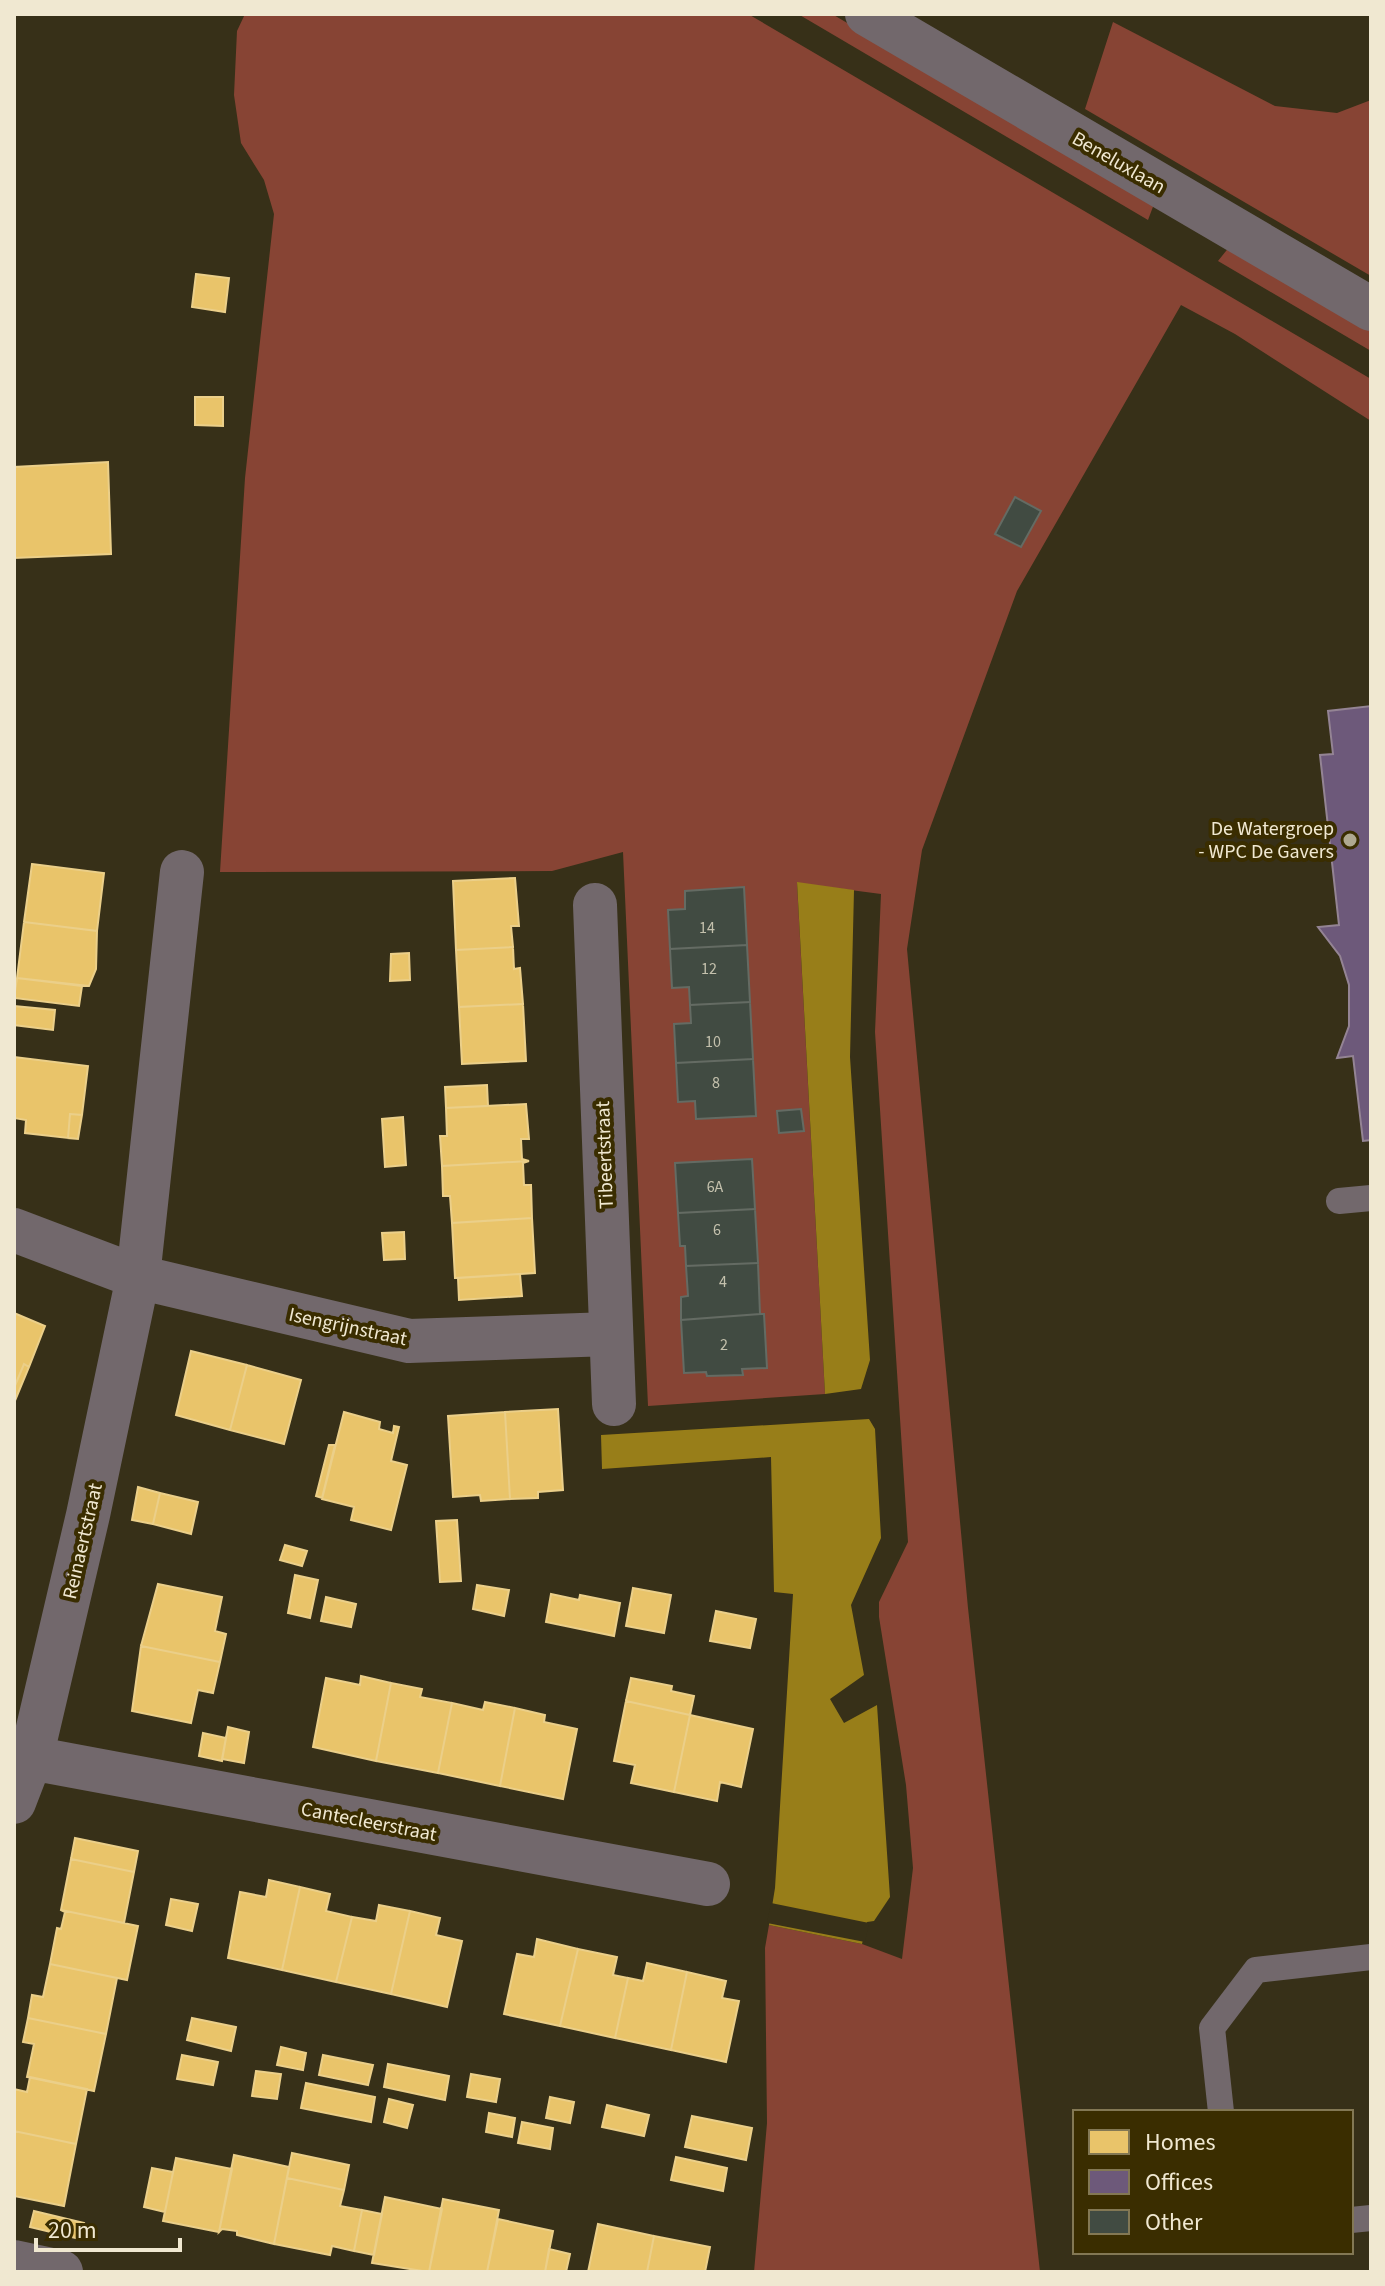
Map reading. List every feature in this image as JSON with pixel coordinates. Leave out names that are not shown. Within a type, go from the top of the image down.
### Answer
[{"type":"street","name":"Beneluxlaan","points":[[867,14],[1371,309]]},
{"type":"street","points":[[138,1277],[182,872]]},
{"type":"street","name":"Tibeertstraat","points":[[595,905],[614,1404]]},
{"type":"street","name":"Isengrijnstraat","points":[[14,1230],[138,1277],[409,1341],[610,1334]]},
{"type":"street","name":"Reinaertstraat","points":[[14,1802],[31,1758],[88,1515],[138,1277]]},
{"type":"street","name":"Cantecleerstraat","points":[[31,1758],[708,1884]]},
{"type":"street","points":[[14,2262],[61,2272]]},
{"type":"lane","points":[[1339,1201],[1371,1198]]},
{"type":"lane","points":[[1221,2110],[1212,2028],[1256,1970],[1371,1957]]},
{"type":"shaded area","points":[[245,14],[748,14],[1371,379],[1371,421],[1235,334],[1181,305],[1017,591],[922,850],[907,949],[968,1608],[1040,2272],[754,2272],[767,2123],[765,1948],[769,1925],[862,1944],[902,1959],[913,1868],[906,1785],[879,1617],[879,1602],[908,1542],[875,1032],[881,894],[797,883],[825,1394],[648,1406],[623,852],[552,871],[220,872],[245,478],[274,214],[264,180],[241,143],[234,95],[237,31]]},
{"type":"shaded area","points":[[798,14],[832,14],[1154,204],[1148,220]]},
{"type":"shaded area","points":[[1113,22],[1275,106],[1337,113],[1371,100],[1371,276],[1085,109]]},
{"type":"shaded area","points":[[1230,246],[1371,329],[1371,351],[1218,261]]},
{"type":"shaded area","points":[[797,882],[854,890],[850,1057],[870,1360],[861,1389],[825,1394]]},
{"type":"shaded area","points":[[869,1419],[875,1429],[881,1538],[851,1605],[864,1675],[830,1699],[844,1723],[877,1705],[890,1897],[874,1921],[867,1922],[862,1944],[769,1925],[775,1888],[793,1594],[774,1592],[771,1457],[602,1469],[601,1435]]},
{"type":"pier","points":[[771,1903],[869,1923],[865,1942],[767,1923]]},
{"type":"building: Homes","points":[[196,274],[229,278],[225,312],[192,307]]},
{"type":"building: Homes","points":[[195,397],[223,397],[223,426],[195,425]]},
{"type":"building: Homes","points":[[108,462],[111,554],[14,558],[14,467]]},
{"type":"building: Homes","points":[[32,864],[104,873],[97,931],[24,922]]},
{"type":"building: Homes","points":[[515,878],[519,926],[511,926],[513,947],[456,950],[453,881]]},
{"type":"building: Homes","points":[[24,922],[97,931],[96,969],[89,986],[17,978]]},
{"type":"building: Homes","points":[[513,947],[514,969],[520,968],[523,1004],[459,1007],[456,950]]},
{"type":"building: Homes","points":[[409,953],[410,980],[390,981],[391,954]]},
{"type":"building: Homes","points":[[17,978],[82,986],[79,1006],[14,998]]},
{"type":"building: Homes","points":[[523,1004],[526,1061],[462,1064],[459,1007]]},
{"type":"building: Homes","points":[[14,1006],[55,1010],[53,1030],[14,1025]]},
{"type":"building: Homes","points":[[14,1057],[88,1066],[82,1115],[70,1114],[68,1138],[25,1133],[26,1120],[14,1118]]},
{"type":"building: Homes","points":[[487,1085],[488,1106],[446,1108],[445,1087]]},
{"type":"building: Homes","points":[[526,1104],[529,1139],[521,1139],[522,1159],[529,1161],[442,1166],[440,1136],[447,1136],[446,1108]]},
{"type":"building: Homes","points":[[70,1114],[82,1115],[78,1139],[68,1138]]},
{"type":"building: Homes","points":[[403,1117],[406,1165],[385,1167],[382,1119]]},
{"type":"building: Homes","points":[[529,1161],[523,1163],[524,1185],[531,1185],[532,1218],[452,1223],[450,1196],[443,1196],[442,1166]]},
{"type":"building: Homes","points":[[532,1218],[535,1273],[455,1278],[452,1223]]},
{"type":"building: Homes","points":[[404,1232],[405,1259],[384,1260],[382,1233]]},
{"type":"building: Homes","points":[[520,1274],[522,1296],[459,1300],[458,1278]]},
{"type":"building: Homes","points":[[14,1313],[45,1326],[29,1367],[24,1364],[14,1388]]},
{"type":"building: Homes","points":[[191,1351],[247,1365],[230,1430],[176,1415]]},
{"type":"building: Homes","points":[[24,1364],[29,1367],[14,1403],[14,1388]]},
{"type":"building: Homes","points":[[247,1365],[301,1380],[284,1444],[230,1430]]},
{"type":"building: Homes","points":[[558,1409],[563,1490],[538,1492],[538,1498],[510,1499],[505,1412]]},
{"type":"building: Homes","points":[[344,1412],[380,1422],[379,1429],[393,1433],[394,1426],[399,1427],[391,1461],[407,1465],[391,1530],[351,1520],[354,1507],[322,1499]]},
{"type":"building: Homes","points":[[505,1412],[510,1499],[481,1501],[480,1495],[453,1497],[448,1416]]},
{"type":"building: Homes","points":[[329,1445],[335,1445],[322,1498],[316,1496]]},
{"type":"building: Homes","points":[[138,1487],[160,1493],[153,1524],[132,1520]]},
{"type":"building: Homes","points":[[160,1493],[198,1502],[191,1534],[153,1524]]},
{"type":"building: Homes","points":[[457,1520],[461,1581],[440,1582],[436,1521]]},
{"type":"building: Homes","points":[[285,1545],[307,1551],[302,1566],[280,1560]]},
{"type":"building: Homes","points":[[295,1575],[318,1580],[310,1618],[288,1613]]},
{"type":"building: Homes","points":[[158,1584],[222,1597],[215,1631],[226,1634],[220,1662],[141,1646]]},
{"type":"building: Homes","points":[[477,1585],[509,1590],[504,1616],[473,1609]]},
{"type":"building: Homes","points":[[633,1588],[671,1595],[664,1633],[626,1626]]},
{"type":"building: Homes","points":[[551,1594],[579,1600],[580,1595],[620,1603],[614,1636],[546,1622]]},
{"type":"building: Homes","points":[[326,1597],[356,1604],[351,1627],[321,1621]]},
{"type":"building: Homes","points":[[716,1611],[756,1619],[750,1648],[710,1641]]},
{"type":"building: Homes","points":[[141,1646],[220,1662],[213,1693],[198,1690],[191,1723],[132,1711]]},
{"type":"building: Homes","points":[[361,1676],[391,1683],[376,1761],[313,1747],[326,1678],[360,1685]]},
{"type":"building: Homes","points":[[631,1678],[672,1686],[671,1691],[694,1696],[690,1715],[626,1701]]},
{"type":"building: Homes","points":[[391,1683],[422,1689],[420,1697],[452,1703],[438,1773],[376,1761]]},
{"type":"building: Homes","points":[[626,1701],[690,1715],[674,1792],[631,1783],[635,1765],[614,1761]]},
{"type":"building: Homes","points":[[485,1702],[515,1708],[500,1786],[438,1773],[452,1703],[483,1710]]},
{"type":"building: Homes","points":[[515,1708],[545,1715],[544,1722],[577,1729],[563,1799],[500,1786]]},
{"type":"building: Homes","points":[[690,1715],[753,1729],[741,1787],[720,1782],[717,1801],[674,1792]]},
{"type":"building: Homes","points":[[228,1727],[249,1732],[244,1763],[222,1759]]},
{"type":"building: Homes","points":[[203,1733],[226,1738],[222,1761],[199,1756]]},
{"type":"building: Homes","points":[[75,1838],[138,1851],[134,1872],[71,1859]]},
{"type":"building: Homes","points":[[71,1859],[134,1872],[124,1923],[61,1910]]},
{"type":"building: Homes","points":[[269,1880],[300,1887],[282,1970],[228,1958],[240,1892],[266,1897]]},
{"type":"building: Homes","points":[[300,1887],[330,1894],[326,1911],[352,1917],[336,1982],[282,1970]]},
{"type":"building: Homes","points":[[171,1899],[198,1904],[192,1931],[166,1925]]},
{"type":"building: Homes","points":[[379,1905],[410,1911],[391,1994],[336,1982],[352,1917],[376,1921]]},
{"type":"building: Homes","points":[[61,1910],[138,1926],[127,1980],[50,1964],[57,1928],[61,1929],[65,1912]]},
{"type":"building: Homes","points":[[410,1911],[440,1918],[436,1935],[462,1941],[447,2007],[391,1994]]},
{"type":"building: Homes","points":[[537,1939],[578,1949],[560,2026],[504,2014],[517,1954],[534,1957]]},
{"type":"building: Homes","points":[[578,1949],[617,1957],[613,1975],[628,1978],[615,2038],[560,2026]]},
{"type":"building: Homes","points":[[647,1963],[687,1972],[671,2050],[615,2038],[628,1978],[643,1981]]},
{"type":"building: Homes","points":[[50,1964],[117,1978],[106,2034],[28,2018],[32,1995],[43,1997]]},
{"type":"building: Homes","points":[[687,1972],[726,1981],[722,1998],[739,2001],[726,2062],[671,2050]]},
{"type":"building: Homes","points":[[28,2018],[106,2034],[94,2091],[27,2077],[34,2044],[23,2042]]},
{"type":"building: Homes","points":[[192,2018],[236,2027],[231,2051],[187,2040]]},
{"type":"building: Homes","points":[[281,2047],[306,2053],[303,2070],[277,2065]]},
{"type":"building: Homes","points":[[182,2055],[218,2062],[213,2085],[177,2079]]},
{"type":"building: Homes","points":[[323,2055],[373,2065],[368,2085],[319,2075]]},
{"type":"building: Homes","points":[[388,2064],[449,2076],[445,2100],[384,2087]]},
{"type":"building: Homes","points":[[256,2071],[281,2074],[277,2099],[252,2096]]},
{"type":"building: Homes","points":[[471,2074],[500,2079],[496,2102],[467,2097]]},
{"type":"building: Homes","points":[[30,2077],[87,2089],[76,2144],[14,2131],[14,2089],[27,2092]]},
{"type":"building: Homes","points":[[306,2083],[375,2097],[371,2122],[301,2108]]},
{"type":"building: Homes","points":[[550,2097],[574,2102],[570,2123],[546,2118]]},
{"type":"building: Homes","points":[[389,2099],[413,2105],[407,2128],[384,2122]]},
{"type":"building: Homes","points":[[607,2105],[649,2115],[644,2136],[602,2127]]},
{"type":"building: Homes","points":[[489,2113],[515,2118],[512,2137],[486,2132]]},
{"type":"building: Homes","points":[[692,2116],[752,2128],[746,2160],[685,2147]]},
{"type":"building: Homes","points":[[522,2122],[553,2128],[550,2149],[518,2143]]},
{"type":"building: Homes","points":[[14,2131],[76,2144],[64,2206],[14,2196]]},
{"type":"building: Homes","points":[[292,2153],[349,2165],[344,2190],[287,2178]]},
{"type":"building: Homes","points":[[234,2155],[289,2167],[274,2244],[237,2235],[237,2231],[222,2229],[219,2232]]},
{"type":"building: Homes","points":[[676,2157],[727,2168],[723,2191],[671,2180]]},
{"type":"building: Homes","points":[[176,2158],[232,2169],[219,2232],[163,2221]]},
{"type":"building: Homes","points":[[152,2168],[173,2172],[165,2212],[144,2207]]},
{"type":"building: Homes","points":[[287,2178],[344,2190],[340,2206],[362,2210],[354,2251],[332,2246],[330,2255],[274,2244]]},
{"type":"building: Homes","points":[[385,2197],[442,2209],[429,2272],[372,2263]]},
{"type":"building: Homes","points":[[443,2199],[499,2210],[487,2272],[429,2272]]},
{"type":"building: Homes","points":[[362,2210],[382,2214],[374,2255],[354,2251]]},
{"type":"building: Homes","points":[[34,2211],[84,2223],[80,2239],[30,2227]]},
{"type":"building: Homes","points":[[498,2219],[553,2231],[545,2272],[487,2272]]},
{"type":"building: Homes","points":[[598,2224],[654,2236],[647,2272],[588,2272]]},
{"type":"building: Homes","points":[[654,2236],[710,2247],[705,2272],[647,2272]]},
{"type":"building: Homes","points":[[549,2249],[570,2254],[566,2272],[545,2272]]},
{"type":"building: Offices","name":"De Watergroep - WPC De Gavers","points":[[1371,706],[1371,1140],[1363,1141],[1353,1056],[1337,1058],[1349,1026],[1349,985],[1340,956],[1318,927],[1339,925],[1320,755],[1333,754],[1328,711]]},
{"type":"building: Other","points":[[1015,497],[1041,511],[1021,547],[995,534]]},
{"type":"building: Other","points":[[744,887],[747,945],[670,949],[668,910],[685,909],[685,891]]},
{"type":"building: Other","points":[[747,945],[750,1002],[690,1005],[689,987],[672,988],[670,949]]},
{"type":"building: Other","points":[[750,1002],[753,1059],[676,1063],[674,1024],[691,1023],[690,1005]]},
{"type":"building: Other","points":[[753,1059],[756,1116],[696,1119],[695,1101],[678,1102],[676,1063]]},
{"type":"building: Other","points":[[801,1109],[804,1131],[779,1133],[777,1111]]},
{"type":"building: Other","points":[[752,1159],[755,1209],[678,1213],[675,1163]]},
{"type":"building: Other","points":[[755,1209],[758,1263],[686,1266],[685,1246],[680,1246],[678,1213]]},
{"type":"building: Other","points":[[758,1263],[760,1314],[681,1320],[681,1297],[688,1296],[686,1266]]},
{"type":"building: Other","points":[[764,1314],[767,1368],[742,1369],[743,1375],[684,1373],[681,1320]]},
{"type":"place","name":"De Watergroep - WPC De Gavers","points":[[1350,840]]}]
